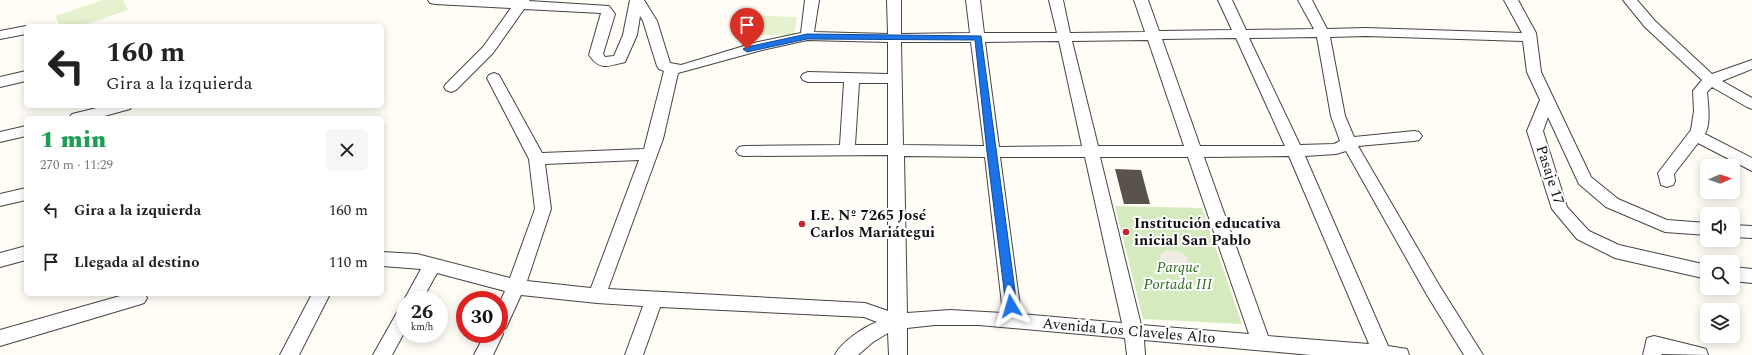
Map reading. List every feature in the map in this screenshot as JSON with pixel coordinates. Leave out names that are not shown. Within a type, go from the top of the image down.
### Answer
[{"type":"street","points":[[435,0],[521,3],[608,11],[596,55],[602,62],[620,60],[630,35],[637,0]]},
{"type":"street","points":[[637,0],[650,21],[664,66],[672,70],[682,69],[759,46],[807,36],[979,38],[1323,33],[1450,34],[1530,38]]},
{"type":"street","points":[[807,36],[812,0]]},
{"type":"street","points":[[894,0],[894,150],[898,355]]},
{"type":"street","points":[[973,0],[979,38],[991,152],[1014,321]]},
{"type":"street","points":[[1056,0],[1133,331],[1136,355]]},
{"type":"street","points":[[1141,0],[1152,36],[1261,342]]},
{"type":"street","points":[[1225,0],[1391,354]]},
{"type":"street","points":[[1306,0],[1323,33],[1338,116],[1349,142],[1433,290],[1474,355]]},
{"type":"street","points":[[1511,0],[1529,33],[1534,72],[1586,180],[1612,203],[1665,226],[1700,228]]},
{"type":"street","points":[[1630,0],[1650,24],[1710,80],[1752,104]]},
{"type":"street","points":[[451,87],[488,50],[521,3]]},
{"type":"street","points":[[0,35],[24,30]]},
{"type":"street","points":[[1667,181],[1666,173],[1696,136],[1698,131],[1701,111],[1700,91],[1710,80],[1752,64]]},
{"type":"street","points":[[597,296],[655,139],[672,70]]},
{"type":"street","points":[[0,82],[24,76]]},
{"type":"street","points":[[808,77],[894,79]]},
{"type":"street","points":[[494,78],[537,159],[543,209],[516,287],[508,304]]},
{"type":"street","points":[[847,150],[852,78]]},
{"type":"street","name":"Pasaje 17","points":[[1547,100],[1535,131],[1560,209],[1583,235],[1615,251],[1700,270]]},
{"type":"street","points":[[85,116],[117,108]]},
{"type":"street","points":[[0,137],[24,131]]},
{"type":"street","points":[[744,151],[1295,151],[1336,149],[1349,142],[1360,140],[1414,136]]},
{"type":"street","points":[[1696,136],[1752,165]]},
{"type":"street","points":[[537,159],[650,154]]},
{"type":"street","points":[[0,200],[24,194]]},
{"type":"street","points":[[1740,231],[1752,232]]},
{"type":"street","points":[[0,260],[24,254]]},
{"type":"street","points":[[384,259],[417,261],[516,287],[597,296],[865,310],[898,322]]},
{"type":"street","points":[[418,291],[432,265]]},
{"type":"street","points":[[1740,275],[1752,276]]},
{"type":"street","points":[[289,355],[320,296]]},
{"type":"street","points":[[0,338],[138,298]]},
{"type":"street","points":[[634,355],[654,299]]},
{"type":"street","name":"Avenida Los Claveles Alto","points":[[844,355],[867,336],[898,322],[928,318],[979,318],[1391,354]]},
{"type":"street","points":[[382,355],[396,330]]},
{"type":"street","points":[[483,355],[489,343]]},
{"type":"street","points":[[1652,355],[1654,344],[1699,355]]},
{"type":"green space","points":[[103,0],[123,0],[128,10],[87,24],[59,24],[55,16]]},
{"type":"green space","points":[[742,15],[797,17],[794,36],[738,34]]},
{"type":"green space","name":"Parque Portada III","points":[[1115,206],[1202,208],[1242,324],[1143,319]]},
{"type":"shaded area","points":[[1168,250],[1180,252],[1187,257],[1188,264],[1185,269],[1174,271],[1162,264],[1160,260],[1161,253]]},
{"type":"building","points":[[1115,169],[1141,170],[1150,204],[1124,204]]},
{"type":"place","name":"I.E. Nº 7265 José Carlos Mariátegui","points":[[802,224]]},
{"type":"place","name":"Institución educativa inicial San Pablo","points":[[1126,232]]},
{"type":"route","points":[[747,49],[807,36],[979,38],[991,152],[1011,306]]}]
